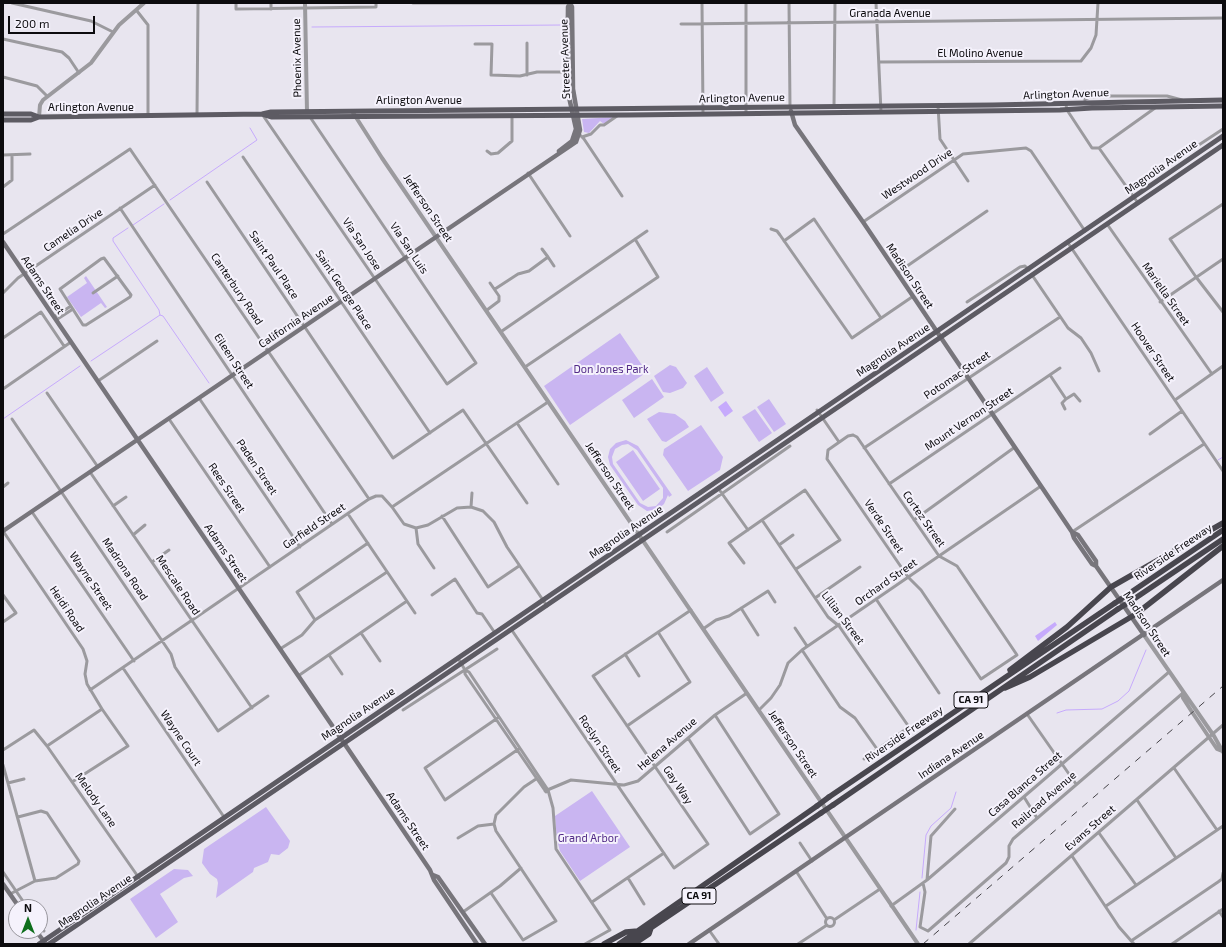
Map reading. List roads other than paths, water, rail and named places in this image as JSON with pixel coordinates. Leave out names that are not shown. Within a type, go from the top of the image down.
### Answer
[{"type":"highway","points":[[1002,679],[1007,672],[1067,627],[1111,588],[1223,524]]},
{"type":"highway","name":"Riverside Freeway","points":[[619,944],[829,797],[1223,530]]},
{"type":"highway","name":"Riverside Freeway","points":[[627,944],[1223,539]]},
{"type":"highway","points":[[999,690],[1015,685],[1131,617],[1223,546]]},
{"type":"highway","points":[[634,944],[649,934],[652,927]]},
{"type":"highway","points":[[604,944],[626,932],[638,931]]},
{"type":"main road","name":"Streeter Avenue","points":[[570,3],[568,8],[567,72],[568,90],[575,112]]},
{"type":"main road","name":"Streeter Avenue","points":[[570,3],[572,7],[573,89],[575,112]]},
{"type":"main road","name":"Arlington Avenue","points":[[1066,107],[1085,103],[1142,99],[1183,101],[1223,100]]},
{"type":"main road","name":"Arlington Avenue","points":[[3,120],[31,120],[39,117],[197,116],[262,114],[271,112],[308,114],[1223,106]]},
{"type":"main road","name":"Madison Street","points":[[790,110],[795,125],[897,272],[912,297],[1072,532],[1074,538],[1092,564],[1096,566],[1144,635]]},
{"type":"main road","name":"Arlington Avenue","points":[[354,113],[365,115],[512,115],[575,112],[619,115],[703,111]]},
{"type":"main road","points":[[575,112],[581,136]]},
{"type":"main road","points":[[548,160],[572,141],[576,129],[575,112]]},
{"type":"main road","name":"Arlington Avenue","points":[[3,114],[31,114],[39,117]]},
{"type":"main road","name":"California Avenue","points":[[3,531],[528,173],[567,149],[581,136]]},
{"type":"main road","name":"Magnolia Avenue","points":[[343,740],[461,664],[547,606],[640,537],[819,413],[1032,275],[1107,224],[1136,200],[1223,136]]},
{"type":"main road","name":"Magnolia Avenue","points":[[939,335],[990,296],[1068,243],[1223,144]]},
{"type":"main road","name":"Adams Street","points":[[3,243],[343,740],[478,944]]},
{"type":"main road","name":"Magnolia Avenue","points":[[44,943],[343,740],[458,658],[543,600],[718,488],[819,413]]},
{"type":"main road","name":"Indiana Avenue","points":[[689,944],[1223,580]]},
{"type":"main road","name":"Adams Street","points":[[433,875],[438,877],[446,887],[485,944]]},
{"type":"main road","points":[[3,884],[13,899]]},
{"type":"main road","points":[[439,887],[446,887]]},
{"type":"street","points":[[12,3],[91,21],[114,32]]},
{"type":"street","points":[[39,117],[41,102],[96,58],[114,32],[138,11],[144,3]]},
{"type":"street","points":[[197,116],[198,3]]},
{"type":"street","points":[[236,3],[236,9],[342,8],[376,5]]},
{"type":"street","points":[[270,3],[270,9]]},
{"type":"street","name":"Phoenix Avenue","points":[[305,3],[308,114]]},
{"type":"street","points":[[342,3],[342,8]]},
{"type":"street","points":[[413,3],[570,3]]},
{"type":"street","points":[[702,3],[703,111]]},
{"type":"street","points":[[746,3],[746,110]]},
{"type":"street","points":[[789,3],[790,110]]},
{"type":"street","points":[[834,110],[835,3]]},
{"type":"street","points":[[876,3],[881,109]]},
{"type":"street","points":[[1098,3],[1098,20]]},
{"type":"street","points":[[138,11],[148,25],[148,116]]},
{"type":"street","name":"Granada Avenue","points":[[681,24],[1223,18]]},
{"type":"street","name":"El Molino Avenue","points":[[879,62],[1081,61],[1091,48],[1096,35],[1098,20]]},
{"type":"street","points":[[3,39],[62,52],[69,58],[79,73]]},
{"type":"street","points":[[527,43],[527,75]]},
{"type":"street","points":[[475,44],[492,44],[491,75],[527,75],[537,72],[567,72]]},
{"type":"street","points":[[3,77],[37,86],[47,96]]},
{"type":"street","points":[[1066,107],[1092,148],[1099,148],[1156,107]]},
{"type":"street","points":[[938,109],[940,139],[968,180]]},
{"type":"street","name":"Jefferson Street","points":[[354,113],[436,236],[502,331],[548,402],[917,944]]},
{"type":"street","name":"Via San Jose","points":[[262,114],[446,384]]},
{"type":"street","name":"Via San Luis","points":[[308,114],[476,363],[446,384]]},
{"type":"street","points":[[359,122],[359,118],[365,115]]},
{"type":"street","points":[[487,151],[491,154],[498,153],[512,141],[512,115]]},
{"type":"street","points":[[619,115],[604,125],[600,125],[591,134],[581,136],[622,196]]},
{"type":"street","points":[[1176,160],[1223,128]]},
{"type":"street","name":"Westwood Drive","points":[[863,222],[954,160],[971,152],[1029,148],[1086,231]]},
{"type":"street","points":[[1099,148],[1136,200]]},
{"type":"street","name":"Canterbury Road","points":[[3,234],[130,150],[369,499]]},
{"type":"street","points":[[3,155],[30,154]]},
{"type":"street","points":[[3,187],[12,180],[12,155]]},
{"type":"street","name":"Saint George Place","points":[[243,156],[430,433]]},
{"type":"street","points":[[528,173],[570,236]]},
{"type":"street","name":"Saint Paul Place","points":[[207,182],[393,458],[430,433]]},
{"type":"street","name":"Camelia Drive","points":[[3,293],[24,274],[155,185]]},
{"type":"street","points":[[1223,204],[1170,239],[1196,278],[1223,312]]},
{"type":"street","name":"Eileen Street","points":[[120,208],[332,524]]},
{"type":"street","points":[[897,272],[987,211]]},
{"type":"street","points":[[784,241],[814,219],[881,318]]},
{"type":"street","name":"Mariella Street","points":[[1107,224],[1160,302],[1212,374]]},
{"type":"street","points":[[771,229],[777,231],[852,338],[912,297]]},
{"type":"street","points":[[502,331],[647,231]]},
{"type":"street","points":[[525,367],[658,277],[635,239]]},
{"type":"street","name":"Hoover Street","points":[[1068,243],[1223,471]]},
{"type":"street","points":[[542,249],[554,266]]},
{"type":"street","points":[[495,289],[518,274],[529,271],[548,257]]},
{"type":"street","points":[[104,258],[118,276],[131,295],[130,297],[86,326],[83,324],[60,289],[104,258]]},
{"type":"street","points":[[1160,302],[1223,259]]},
{"type":"street","points":[[967,302],[1020,267],[1025,266],[1028,270]]},
{"type":"street","points":[[1032,275],[1068,328],[1081,338],[1091,353],[1098,371]]},
{"type":"street","points":[[93,293],[118,276]]},
{"type":"street","points":[[487,310],[499,301],[499,296],[490,283]]},
{"type":"street","points":[[990,287],[990,296]]},
{"type":"street","points":[[55,318],[72,308]]},
{"type":"street","points":[[3,338],[41,312],[64,346]]},
{"type":"street","name":"Potomac Street","points":[[864,448],[1060,317]]},
{"type":"street","points":[[98,381],[157,341]]},
{"type":"street","points":[[3,389],[71,342]]},
{"type":"street","points":[[1175,400],[1223,366]]},
{"type":"street","name":"Mount Vernon Street","points":[[889,484],[1060,368]]},
{"type":"street","points":[[1050,375],[1066,399]]},
{"type":"street","points":[[47,393],[98,467]]},
{"type":"street","points":[[1064,409],[1062,403],[1074,394],[1080,401]]},
{"type":"street","name":"Paden Street","points":[[199,398],[300,547]]},
{"type":"street","points":[[392,507],[548,402]]},
{"type":"street","points":[[430,433],[463,410],[527,503]]},
{"type":"street","points":[[1150,434],[1182,411]]},
{"type":"street","points":[[819,413],[839,442]]},
{"type":"street","name":"Madrona Road","points":[[12,419],[172,654],[175,667],[218,731],[252,708]]},
{"type":"street","name":"Rees Street","points":[[169,419],[270,567]]},
{"type":"street","points":[[517,423],[558,484]]},
{"type":"street","name":"Cortez Street","points":[[839,442],[853,435],[858,437],[864,448],[939,556],[957,566],[1016,655],[981,679]]},
{"type":"street","name":"Verde Street","points":[[839,442],[828,450],[827,459],[908,577],[921,590],[981,679]]},
{"type":"street","points":[[1072,532],[1204,444]]},
{"type":"street","points":[[667,532],[790,446]]},
{"type":"street","points":[[914,520],[1015,447]]},
{"type":"street","points":[[1219,465],[1223,463]]},
{"type":"street","name":"Mescale Road","points":[[90,472],[252,708]]},
{"type":"street","points":[[3,487],[8,483]]},
{"type":"street","name":"Orchard Street","points":[[759,710],[771,698],[780,685],[788,663],[807,646],[839,626],[1041,486]]},
{"type":"street","points":[[718,488],[748,530]]},
{"type":"street","points":[[744,563],[729,543],[805,490],[840,540],[796,569]]},
{"type":"street","points":[[471,507],[472,493]]},
{"type":"street","points":[[369,499],[376,496],[382,496],[404,524],[416,528],[428,525],[457,508],[471,507],[483,511],[491,518],[519,566],[547,606]]},
{"type":"street","points":[[113,506],[126,497]]},
{"type":"street","name":"Garfield Street","points":[[90,690],[369,499]]},
{"type":"street","name":"Wayne Street","points":[[32,512],[134,661]]},
{"type":"street","points":[[348,514],[415,612]]},
{"type":"street","points":[[442,516],[488,587],[519,566]]},
{"type":"street","name":"Lillian Street","points":[[762,520],[828,618],[839,626],[910,727],[877,750]]},
{"type":"street","points":[[133,535],[145,525]]},
{"type":"street","points":[[416,528],[418,544],[434,568]]},
{"type":"street","name":"Heidi Road","points":[[3,531],[83,649],[87,661],[85,677],[90,690],[102,709]]},
{"type":"street","points":[[779,545],[793,535]]},
{"type":"street","points":[[315,620],[297,592],[368,543]]},
{"type":"street","points":[[152,562],[169,550]]},
{"type":"street","points":[[815,598],[860,567]]},
{"type":"street","points":[[280,649],[302,635],[315,620],[387,572]]},
{"type":"street","points":[[432,595],[455,579],[477,613],[482,614],[495,633]]},
{"type":"street","points":[[703,629],[716,620],[728,616],[768,590],[775,602]]},
{"type":"street","points":[[3,595],[16,613],[3,622]]},
{"type":"street","points":[[876,599],[939,693]]},
{"type":"street","points":[[298,676],[407,601]]},
{"type":"street","points":[[741,608],[758,635]]},
{"type":"street","points":[[639,676],[625,654],[690,610]]},
{"type":"street","points":[[795,628],[807,646]]},
{"type":"street","name":"Roslyn Street","points":[[511,630],[674,868]]},
{"type":"street","points":[[627,726],[690,682],[658,632]]},
{"type":"street","points":[[361,634],[380,661]]},
{"type":"street","name":"Madison Street","points":[[1144,635],[1222,751]]},
{"type":"street","points":[[403,710],[497,649]]},
{"type":"street","points":[[802,650],[840,707],[855,718],[877,750],[864,759]]},
{"type":"street","name":"Gay Way","points":[[625,654],[593,676],[708,844],[674,868]]},
{"type":"street","points":[[329,655],[342,674]]},
{"type":"street","points":[[458,658],[465,670],[469,672],[497,718],[547,790],[553,808],[556,849],[610,930],[585,944]]},
{"type":"street","name":"Wayne Court","points":[[123,668],[226,820]]},
{"type":"street","name":"Casa Blanca Street","points":[[891,906],[927,880],[1169,672]]},
{"type":"street","name":"Helena Avenue","points":[[547,790],[572,780],[617,784],[638,781],[716,715],[747,693]]},
{"type":"street","name":"Railroad Avenue","points":[[923,883],[925,892],[921,929],[928,931],[1006,864],[1009,857],[1010,842],[1183,693]]},
{"type":"street","points":[[252,708],[268,696]]},
{"type":"street","points":[[47,746],[102,709],[128,746],[72,782]]},
{"type":"street","points":[[1027,714],[1076,784]]},
{"type":"street","points":[[688,738],[750,834],[779,814],[716,715]]},
{"type":"street","points":[[497,718],[425,768],[445,800],[518,749]]},
{"type":"street","name":"Evans Street","points":[[969,944],[1100,833],[1223,725]]},
{"type":"street","name":"Melody Lane","points":[[3,750],[34,730],[47,746],[140,879]]},
{"type":"street","points":[[518,749],[536,779],[547,790]]},
{"type":"street","points":[[3,765],[36,881]]},
{"type":"street","points":[[1174,768],[1216,830]]},
{"type":"street","points":[[8,783],[24,779]]},
{"type":"street","points":[[491,893],[522,940],[556,921],[496,831],[494,824],[496,815],[524,787],[536,779]]},
{"type":"street","points":[[1024,797],[1037,818]]},
{"type":"street","points":[[1137,800],[1176,858]]},
{"type":"street","points":[[927,880],[931,836],[955,809]]},
{"type":"street","points":[[10,894],[36,881],[56,878],[78,864],[79,861],[47,813],[41,811],[18,817]]},
{"type":"street","points":[[458,838],[478,826],[494,824]]},
{"type":"street","points":[[1106,906],[1223,826]]},
{"type":"street","points":[[1100,833],[1136,885]]},
{"type":"street","points":[[800,843],[812,861]]},
{"type":"street","points":[[592,902],[664,853]]},
{"type":"street","points":[[1072,856],[1132,942],[1222,879],[1223,873]]},
{"type":"street","points":[[463,912],[491,893],[520,868]]},
{"type":"street","points":[[796,871],[828,919],[827,925]]},
{"type":"street","points":[[3,872],[22,899]]},
{"type":"street","points":[[628,878],[644,904]]},
{"type":"street","points":[[798,944],[827,925],[833,926],[834,920],[880,889]]},
{"type":"street","points":[[1172,944],[1223,909]]},
{"type":"street","points":[[1219,912],[1223,917]]},
{"type":"street","points":[[828,919],[832,918],[834,920]]},
{"type":"street","points":[[709,930],[719,944]]},
{"type":"waterway","points":[[312,27],[563,25]]},
{"type":"waterway","points":[[170,200],[257,140],[250,128]]},
{"type":"waterway","points":[[133,225],[164,204]]},
{"type":"waterway","points":[[128,228],[113,238],[113,241],[159,310],[160,315]]},
{"type":"waterway","points":[[91,361],[160,315],[163,316],[209,383]]},
{"type":"waterway","points":[[3,419],[80,366]]},
{"type":"waterway","points":[[1218,460],[1223,457]]},
{"type":"waterway","points":[[1057,713],[1066,710],[1102,709],[1118,701],[1129,691],[1146,650]]},
{"type":"waterway","points":[[922,878],[926,835],[931,826],[951,808],[956,792]]},
{"type":"waterway","points":[[916,930],[920,892]]},
{"type":"railway","points":[[923,944],[1223,686]]},
{"type":"park label","name":"Don Jones Park","points":[[611,369]]},
{"type":"park label","name":"Grand Arbor","points":[[588,838]]}]
